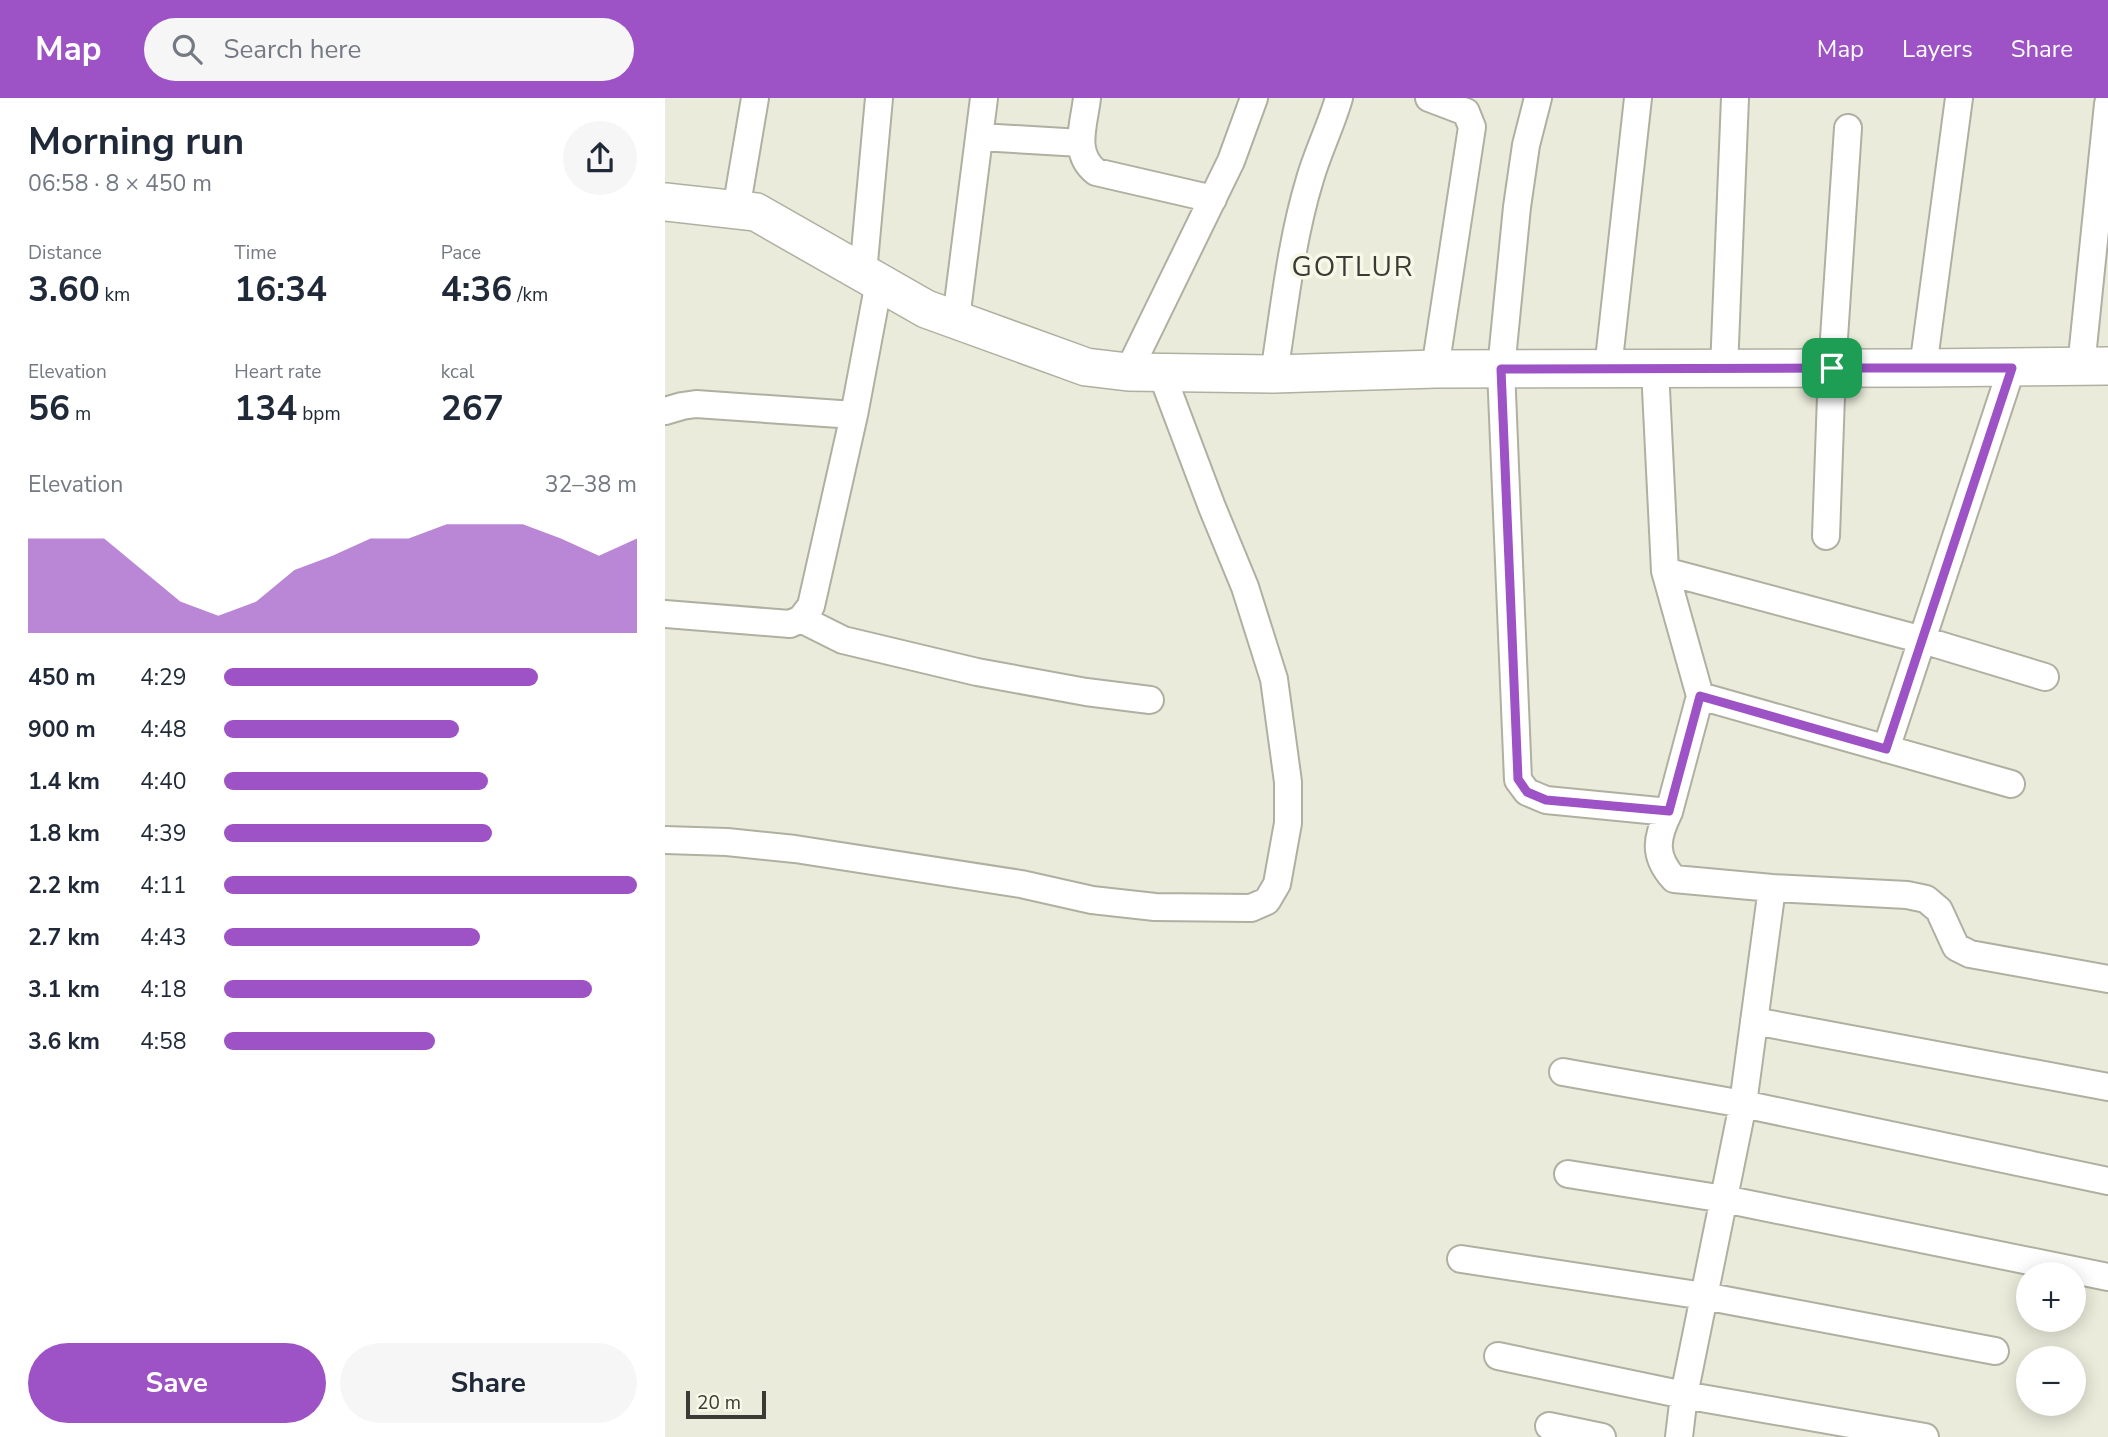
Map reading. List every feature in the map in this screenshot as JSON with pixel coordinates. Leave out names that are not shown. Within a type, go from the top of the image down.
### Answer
[{"type":"street","points":[[736,210],[755,98]]},
{"type":"street","points":[[665,614],[790,624],[801,620],[811,606],[854,415],[871,277],[879,98]]},
{"type":"street","points":[[956,319],[983,98]]},
{"type":"street","points":[[1087,98],[1081,143],[1082,155],[1088,166],[1096,172],[1213,199]]},
{"type":"street","points":[[665,840],[727,842],[795,849],[1021,884],[1092,900],[1154,907],[1251,908],[1267,901],[1277,884],[1288,823],[1288,782],[1275,679],[1245,587],[1212,507],[1144,372],[1213,199],[1236,149],[1254,98]]},
{"type":"street","points":[[1274,374],[1300,220],[1310,178],[1339,98]]},
{"type":"street","points":[[1429,98],[1466,112],[1472,127],[1435,369]]},
{"type":"street","points":[[1538,98],[1526,145],[1517,207],[1501,369],[1518,779],[1527,792],[1546,800],[1669,811]]},
{"type":"street","points":[[1608,369],[1638,98]]},
{"type":"street","points":[[1724,369],[1735,98]]},
{"type":"street","points":[[1923,368],[1959,98]]},
{"type":"street","points":[[665,202],[756,212],[926,309],[1086,367],[1144,372],[1274,374],[1435,369],[2095,366],[2108,104]]},
{"type":"street","points":[[1826,536],[1832,368],[1848,128]]},
{"type":"street","points":[[979,137],[1081,143]]},
{"type":"street","points":[[1886,749],[2012,368]]},
{"type":"street","points":[[1655,369],[1665,571],[1700,696],[1669,811],[1661,828],[1658,849],[1663,867],[1674,879],[1772,888],[1907,895],[1926,899],[1939,910],[1956,947],[1970,954],[2108,979]]},
{"type":"street","points":[[665,411],[696,404],[854,415]]},
{"type":"street","points":[[1665,571],[1923,640],[2045,677]]},
{"type":"street","points":[[801,620],[843,640],[977,672],[1086,692],[1150,700]]},
{"type":"street","points":[[1700,696],[2011,784]]},
{"type":"street","points":[[1679,1437],[1684,1395],[1743,1104],[1772,888]]},
{"type":"street","points":[[1754,1021],[2108,1087]]},
{"type":"street","points":[[1563,1072],[1743,1104],[2108,1181]]},
{"type":"street","points":[[1568,1174],[1724,1199],[2108,1278]]},
{"type":"street","points":[[1461,1259],[1704,1296],[1995,1351]]},
{"type":"street","points":[[1499,1356],[1684,1395],[1925,1437]]},
{"type":"street","points":[[1549,1426],[1602,1437]]},
{"type":"district","name":"GOTLUR","points":[[1353,266]]},
{"type":"route","points":[[1832,368],[2012,368],[1886,749],[1700,696],[1669,811],[1546,800],[1527,792],[1518,779],[1501,369],[1832,368]]}]
